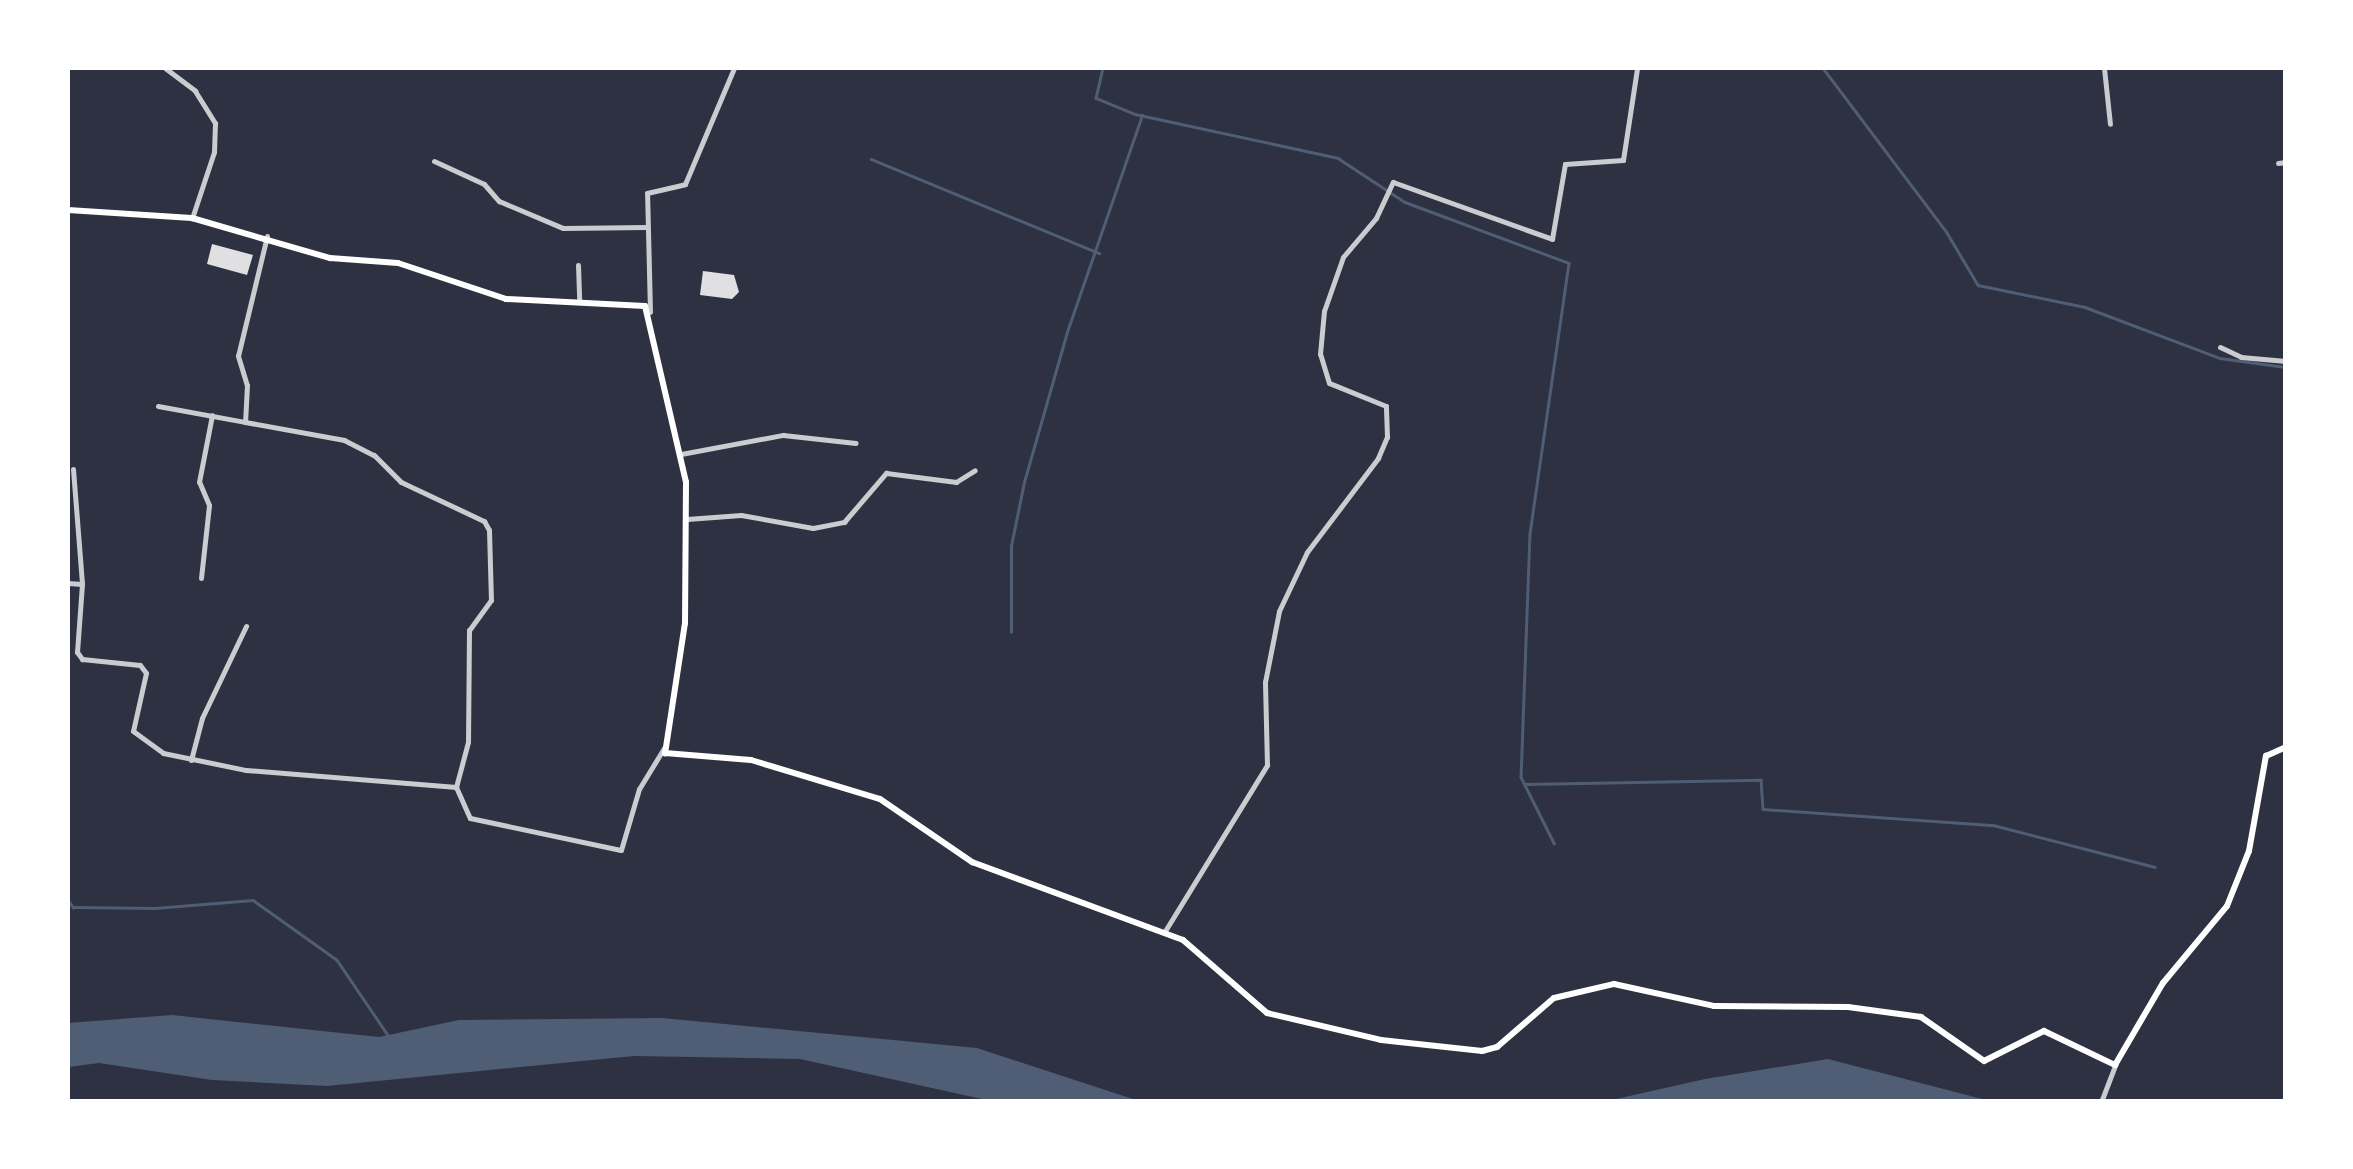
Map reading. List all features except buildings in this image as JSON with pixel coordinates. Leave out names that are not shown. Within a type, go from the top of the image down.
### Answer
[{"type":"main road","points":[[68,210],[192,218],[267,236],[330,258],[398,263],[506,299],[628,304],[650,312],[681,454],[687,520],[685,623],[664,748],[669,756],[752,760],[880,800],[972,862],[1165,930],[1253,1007],[1381,1040],[1497,1047],[1554,998],[1614,984],[1714,1006],[1848,1007],[1920,1017],[1984,1061],[2044,1031],[2114,1065],[2162,983],[2227,906],[2249,851],[2266,756],[2286,747]]},
{"type":"street","points":[[165,68],[195,91],[215,123],[214,152],[192,218]]},
{"type":"street","points":[[650,312],[647,192],[685,184],[734,68]]},
{"type":"street","points":[[1165,930],[1187,885],[1223,846],[1268,765],[1265,682],[1279,612],[1307,552],[1378,458],[1386,436],[1386,406],[1329,383],[1320,354],[1324,311],[1342,257],[1376,218],[1392,185],[1552,240],[1565,164],[1623,160],[1637,68]]},
{"type":"street","points":[[2104,68],[2110,124]]},
{"type":"street","points":[[434,161],[484,184],[499,202],[563,228],[647,227]]},
{"type":"street","points":[[244,422],[247,384],[238,356],[267,236]]},
{"type":"street","points":[[578,265],[580,305]]},
{"type":"street","points":[[2220,348],[2241,357],[2286,361]]},
{"type":"street","points":[[158,406],[344,440],[374,456],[401,482],[484,521],[492,539],[492,600],[470,630],[468,742],[456,787],[470,818],[621,850],[639,789],[664,748]]},
{"type":"street","points":[[201,578],[210,505],[199,482],[212,416]]},
{"type":"street","points":[[681,454],[784,435],[856,443]]},
{"type":"street","points":[[73,469],[82,584],[77,652],[82,660],[140,665],[146,673],[133,731],[152,748],[191,760],[456,787]]},
{"type":"street","points":[[687,520],[741,515],[813,528],[844,522],[886,472],[956,482],[974,470]]},
{"type":"street","points":[[68,583],[82,584]]},
{"type":"street","points":[[191,760],[202,718],[246,626]]},
{"type":"street","points":[[2101,1102],[2114,1065]]},
{"type":"water","points":[[172,1015],[379,1037],[459,1020],[662,1018],[977,1048],[1139,1101],[991,1101],[800,1059],[634,1056],[327,1086],[212,1080],[99,1063],[68,1067],[68,1023]]},
{"type":"water","points":[[1828,1059],[1990,1101],[1607,1101],[1705,1079]]},
{"type":"waterway","points":[[1103,68],[1096,98],[1135,114],[1338,158],[1405,202],[1569,263],[1530,533],[1521,777],[1554,843]]},
{"type":"waterway","points":[[1823,68],[1946,231],[1978,285],[2085,307],[2220,358],[2286,367]]},
{"type":"waterway","points":[[1011,632],[1011,546],[1024,482],[1068,329],[1142,115]]},
{"type":"waterway","points":[[871,159],[1099,253]]},
{"type":"waterway","points":[[1525,784],[1761,780],[1763,809],[1993,825],[2155,867]]},
{"type":"waterway","points":[[68,900],[73,907],[155,908],[253,900],[337,960],[388,1035]]}]
